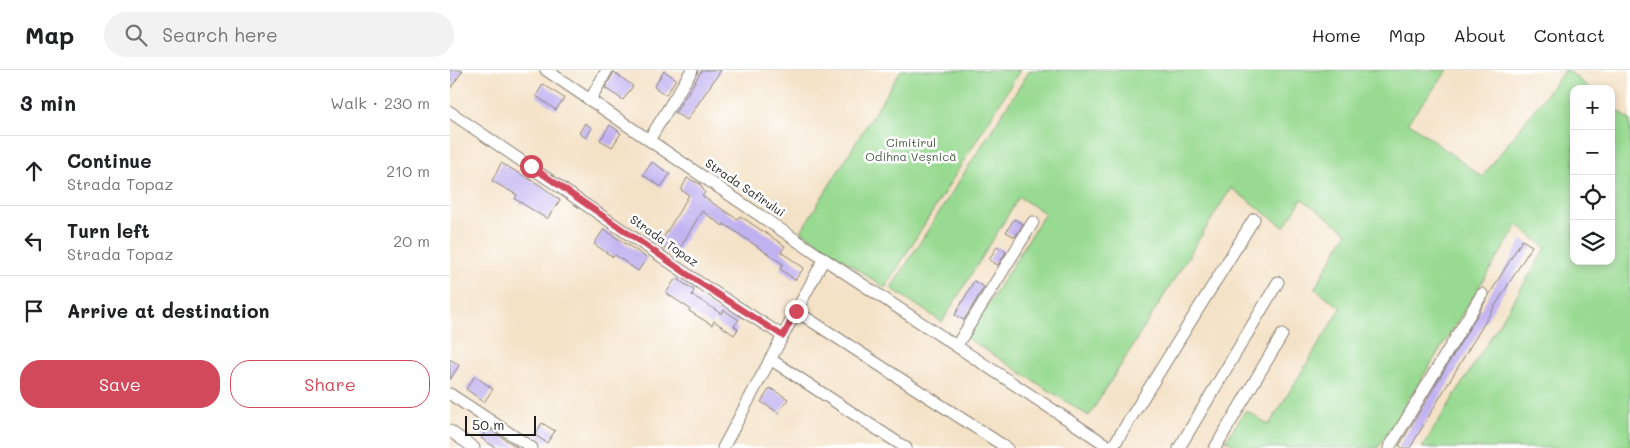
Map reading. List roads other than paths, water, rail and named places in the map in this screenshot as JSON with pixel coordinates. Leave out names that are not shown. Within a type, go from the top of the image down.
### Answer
[{"type":"street","name":"Strada Safirului","points":[[546,70],[824,259],[1111,448]]},
{"type":"street","points":[[590,100],[607,70]]},
{"type":"street","points":[[649,140],[692,70]]},
{"type":"street","name":"Strada Topaz","points":[[450,112],[700,283],[783,336]]},
{"type":"street","points":[[1111,448],[1254,219]]},
{"type":"street","points":[[957,345],[1033,222]]},
{"type":"street","points":[[723,448],[824,259]]},
{"type":"street","points":[[1179,448],[1278,282]]},
{"type":"street","points":[[1389,448],[1482,294]]},
{"type":"street","points":[[796,311],[1007,448]]},
{"type":"street","points":[[1215,448],[1282,335]]},
{"type":"street","points":[[770,359],[906,448]]},
{"type":"street","points":[[450,394],[532,448]]},
{"type":"street","points":[[450,431],[474,448]]},
{"type":"park label","name":"Cimitirul Odihna Veșnică","points":[[911,150]]}]
